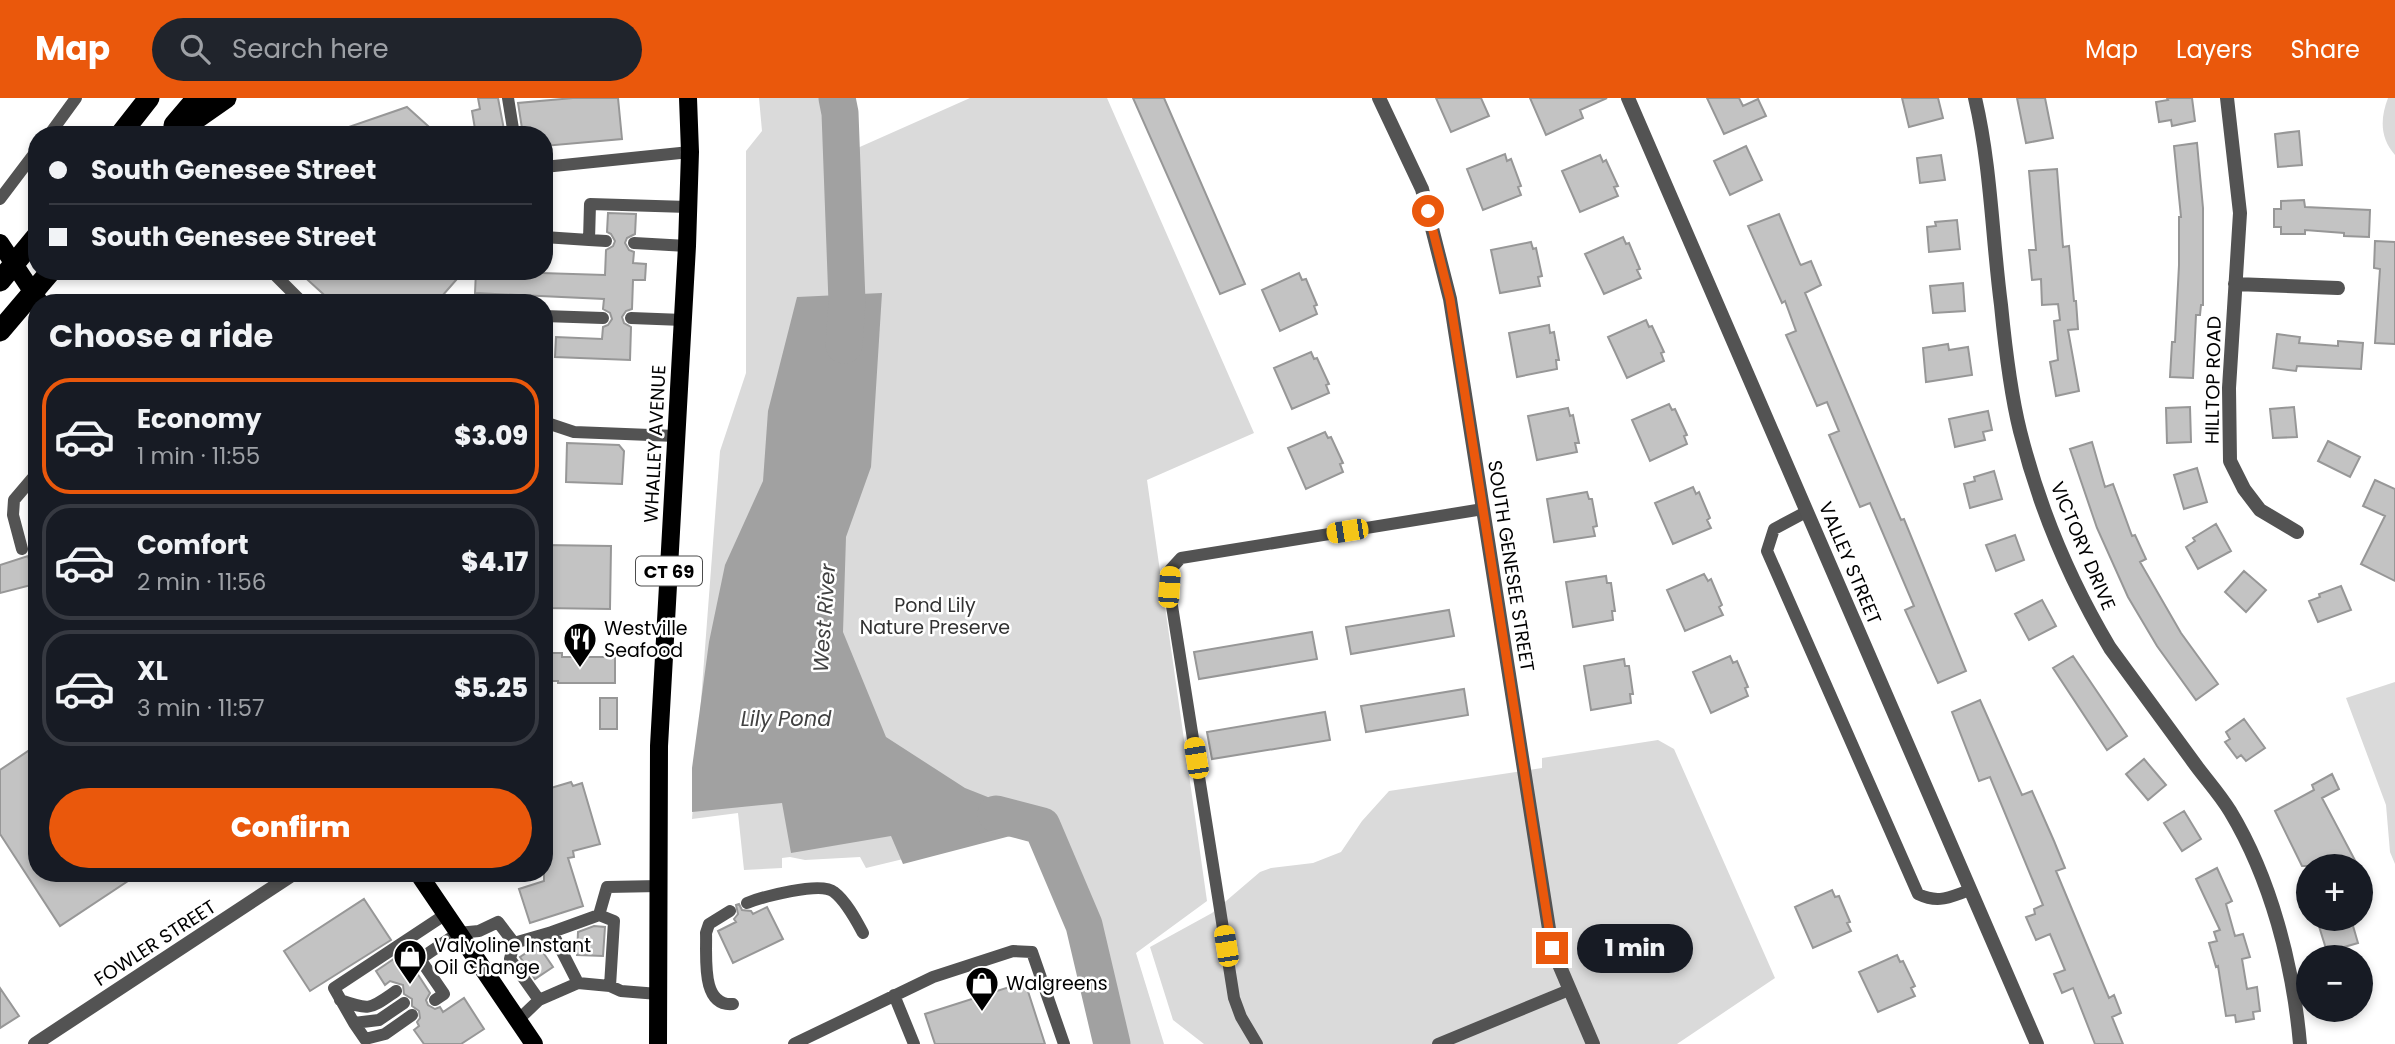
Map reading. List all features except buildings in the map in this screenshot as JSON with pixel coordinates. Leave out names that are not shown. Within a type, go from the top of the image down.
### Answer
[{"type":"highway","points":[[127,126],[149,98]]},
{"type":"highway","points":[[173,126],[197,98]]},
{"type":"highway","points":[[186,126],[226,98]]},
{"type":"highway","points":[[0,281],[28,247]]},
{"type":"highway","points":[[31,294],[43,280]]},
{"type":"highway","points":[[0,331],[28,298]]},
{"type":"main road","name":"WHALLEY AVENUE","points":[[658,1044],[659,746],[687,246],[690,152],[688,98]]},
{"type":"main road","points":[[0,243],[34,294]]},
{"type":"main road","points":[[424,882],[534,1044]]},
{"type":"street","name":"SOUTH GENESEE STREET","points":[[1379,98],[1422,189],[1450,299],[1552,948],[1593,1044]]},
{"type":"street","name":"VALLEY STREET","points":[[1628,98],[2037,1044]]},
{"type":"street","name":"VICTORY DRIVE","points":[[1975,98],[1989,185],[2005,337],[2019,429],[2034,482],[2075,586],[2099,630],[2230,811],[2266,888],[2283,937],[2298,1017],[2300,1044]]},
{"type":"street","name":"HILLTOP ROAD","points":[[2227,98],[2240,213],[2229,388],[2230,461],[2244,489],[2260,510],[2297,532]]},
{"type":"street","points":[[2235,284],[2338,288]]},
{"type":"street","name":"FOWLER STREET","points":[[35,1044],[281,882]]},
{"type":"lane","points":[[56,126],[76,98]]},
{"type":"lane","points":[[508,98],[513,126]]},
{"type":"lane","points":[[553,166],[690,152]]},
{"type":"lane","points":[[0,199],[28,162]]},
{"type":"lane","points":[[589,240],[590,204],[688,207]]},
{"type":"lane","points":[[553,238],[606,241]]},
{"type":"lane","points":[[635,243],[687,246]]},
{"type":"lane","points":[[280,280],[294,294]]},
{"type":"lane","points":[[553,316],[603,318]]},
{"type":"lane","points":[[631,318],[683,320]]},
{"type":"lane","points":[[553,425],[574,432],[676,436]]},
{"type":"lane","points":[[22,549],[13,515],[14,500],[28,484]]},
{"type":"lane","points":[[1257,1044],[1241,1017],[1234,998],[1169,587],[1170,570],[1181,558],[1483,509]]},
{"type":"lane","points":[[1806,512],[1774,529],[1767,551],[1918,894],[1931,900],[1940,900],[1970,890]]},
{"type":"lane","points":[[599,915],[607,887],[659,886]]},
{"type":"lane","points":[[747,903],[809,889],[828,889],[834,891],[863,933]]},
{"type":"lane","points":[[730,911],[709,924],[706,933],[709,989],[714,998],[724,1005],[733,1004]]},
{"type":"lane","points":[[412,1016],[385,1034],[365,1039],[334,988],[446,914]]},
{"type":"lane","points":[[514,943],[599,915],[614,921],[610,986]]},
{"type":"lane","points":[[435,1000],[444,994],[432,985],[423,972],[420,958],[458,933],[479,930],[498,922],[514,943]]},
{"type":"lane","points":[[552,932],[578,983]]},
{"type":"lane","points":[[514,943],[510,959],[539,1000]]},
{"type":"lane","points":[[794,1044],[933,978],[1013,951],[1032,952],[1064,1044]]},
{"type":"lane","points":[[518,1020],[539,1000],[578,983],[658,994]]},
{"type":"lane","points":[[1438,1044],[1569,990]]},
{"type":"lane","points":[[340,1000],[363,1008],[375,1006],[396,991]]},
{"type":"lane","points":[[894,995],[914,1044]]},
{"type":"lane","points":[[354,1023],[379,1020],[404,1003]]},
{"type":"green space","name":"Pond Lily Nature Preserve","points":[[759,98],[839,98],[836,135],[844,154],[970,98],[1107,98],[1254,433],[1147,480],[1207,901],[1136,953],[1164,1044],[1105,1044],[1088,989],[1056,822],[866,868],[860,857],[805,860],[790,857],[782,858],[782,868],[744,870],[738,813],[692,819],[720,451],[746,373],[746,151],[762,131]]},
{"type":"green space","points":[[2388,98],[2395,98],[2395,155],[2386,142],[2383,128]]},
{"type":"green space","points":[[2395,682],[2395,864],[2390,852],[2386,805],[2346,698]]},
{"type":"green space","points":[[1658,740],[1674,749],[1775,978],[1677,1044],[1204,1044],[1173,1020],[1150,947],[1212,913],[1260,872],[1271,868],[1313,863],[1341,852],[1362,821],[1389,791],[1542,768],[1542,758]]},
{"type":"water","name":"Lily Pond","points":[[882,293],[871,467],[846,537],[843,632],[886,737],[965,788],[1056,824],[903,864],[891,836],[791,853],[782,803],[692,812],[692,768],[709,642],[725,565],[763,481],[768,411],[797,297]]},
{"type":"waterway","name":"West River","points":[[837,98],[840,113],[847,302],[844,345]]},
{"type":"waterway","name":"West River","points":[[996,814],[1042,826],[1084,925],[1112,1044]]},
{"type":"place","name":"Westville Seafood","points":[[580,669]]},
{"type":"place","name":"Valvoline Instant Oil Change","points":[[410,986]]},
{"type":"place","name":"Walgreens","points":[[982,1013]]},
{"type":"route","points":[[1428,211],[1450,299],[1552,948]]}]
